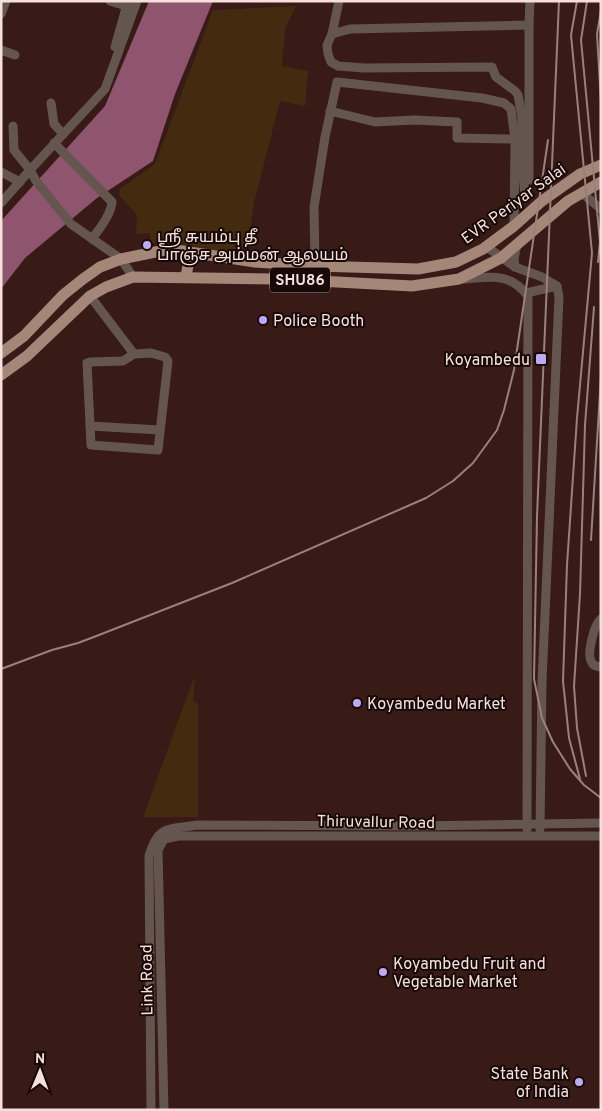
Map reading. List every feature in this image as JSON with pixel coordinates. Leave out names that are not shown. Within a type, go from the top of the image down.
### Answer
[{"type":"main road","name":"EVR Periyar Salai","points":[[1,353],[24,336],[63,295],[83,279],[100,267],[121,259],[170,249],[190,254],[255,262],[315,266],[418,269],[456,262],[487,247],[542,201],[580,174],[601,165]]},
{"type":"main road","name":"EVR Periyar Salai","points":[[1,375],[27,356],[90,296],[106,287],[133,277],[281,279],[412,286],[459,279],[501,258],[568,201],[601,182]]},
{"type":"main road","points":[[186,278],[190,254]]},
{"type":"street","points":[[1,14],[6,1]]},
{"type":"street","points":[[105,88],[112,54],[127,4],[110,1]]},
{"type":"street","points":[[1,204],[30,170],[58,147],[63,134],[105,88],[137,1]]},
{"type":"street","points":[[339,1],[332,34],[327,45],[331,62],[338,66],[364,68],[492,67],[496,77],[516,91],[522,118],[521,152],[527,195],[530,1]]},
{"type":"street","points":[[332,34],[350,29],[529,25]]},
{"type":"street","points":[[1,50],[15,55]]},
{"type":"street","points":[[315,266],[314,207],[330,111],[337,82],[482,98],[504,103],[511,109],[516,139],[514,226]]},
{"type":"street","points":[[51,103],[54,124],[63,134]]},
{"type":"street","points":[[330,111],[375,122],[414,120],[457,122],[457,138],[516,139]]},
{"type":"street","points":[[13,126],[14,150],[36,181],[71,224],[121,259],[133,277]]},
{"type":"street","points":[[58,147],[111,199],[112,204],[105,220],[92,239]]},
{"type":"street","points":[[2,174],[20,182]]},
{"type":"street","points":[[582,193],[601,209]]},
{"type":"street","points":[[515,267],[517,244]]},
{"type":"street","points":[[487,247],[515,267],[542,277],[557,286],[559,297],[542,682],[540,837]]},
{"type":"street","points":[[459,279],[496,276],[514,281],[528,296],[527,837]]},
{"type":"street","points":[[526,293],[557,286]]},
{"type":"street","points":[[90,296],[134,354]]},
{"type":"street","points":[[134,354],[151,354],[168,359],[156,451],[91,445],[87,363],[123,361],[134,354]]},
{"type":"street","points":[[90,426],[160,430]]},
{"type":"street","points":[[601,619],[597,622],[590,658],[591,663],[601,667]]},
{"type":"street","points":[[151,1110],[149,856],[156,837],[162,832],[197,825],[601,823]]},
{"type":"street","name":"Thiruvallur Road","points":[[158,850],[164,839],[178,836],[601,836]]},
{"type":"street","name":"Link Road","points":[[158,850],[164,1110]]},
{"type":"shaded area","points":[[149,1],[213,1],[175,94],[153,161],[97,198],[25,258],[1,289],[1,221],[105,106]]},
{"type":"shaded area","points":[[296,6],[285,29],[282,66],[308,71],[305,106],[280,101],[254,203],[247,250],[209,250],[191,245],[151,243],[150,233],[136,234],[137,215],[119,195],[120,189],[155,164],[213,10]]},
{"type":"shaded area","points":[[195,675],[193,701],[198,704],[198,817],[143,817]]},
{"type":"railway","points":[[559,1],[537,516],[534,679],[542,718],[553,742],[570,769],[584,785],[601,798]]},
{"type":"railway","points":[[577,1],[571,35],[592,253],[577,418],[567,565],[563,681],[569,738],[580,779]]},
{"type":"railway","points":[[587,1],[581,40],[600,242],[598,262]]},
{"type":"railway","points":[[601,11],[597,34],[601,102]]},
{"type":"railway","points":[[1,669],[52,650],[78,643],[232,583],[426,498],[453,481],[473,463],[497,430],[514,370],[548,140]]},
{"type":"railway","points":[[586,776],[577,728],[574,686],[580,594],[585,425],[594,307]]},
{"type":"railway","points":[[591,540],[601,376]]},
{"type":"place","name":"ஶ்ரீ சுயம்பு தீ பாஞ்ச அம்மன் ஆலயம்","points":[[147,245]]},
{"type":"place","name":"Police Booth","points":[[263,320]]},
{"type":"place","name":"Koyambedu","points":[[541,359]]},
{"type":"place","name":"Koyambedu Market","points":[[357,703]]},
{"type":"place","name":"Koyambedu Fruit and Vegetable Market","points":[[383,972]]},
{"type":"place","name":"State Bank of India","points":[[579,1082]]}]
